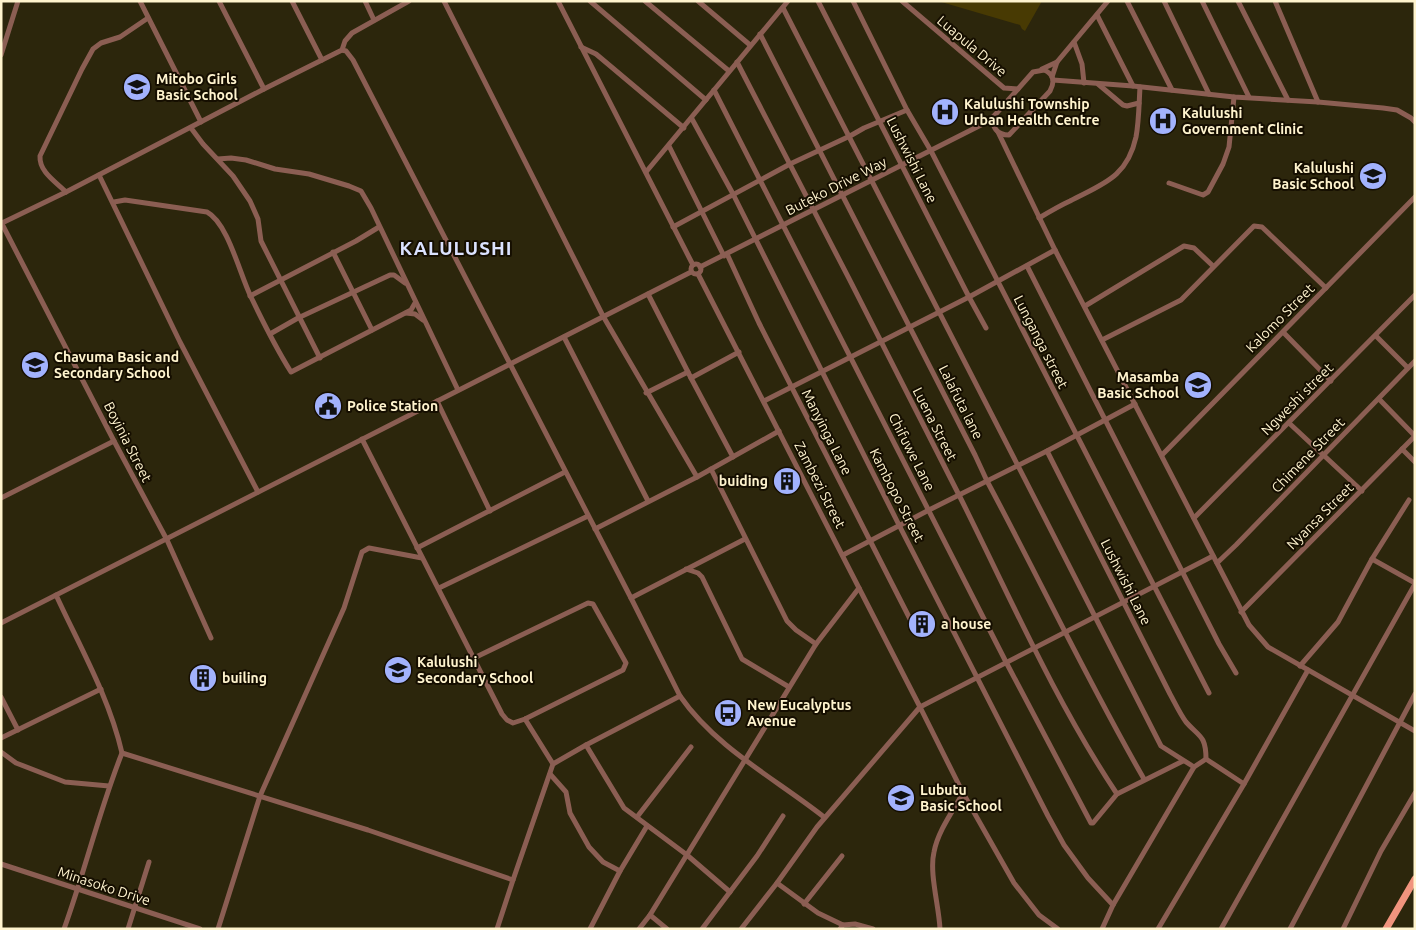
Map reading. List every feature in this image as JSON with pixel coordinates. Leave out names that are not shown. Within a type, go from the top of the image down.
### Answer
[{"type":"main road","points":[[1386,929],[1413,887],[1415,879]]},
{"type":"street","points":[[1,55],[18,1]]},
{"type":"street","points":[[140,1],[201,122]]},
{"type":"street","points":[[219,1],[264,89]]},
{"type":"street","points":[[292,1],[322,60]]},
{"type":"street","points":[[365,1],[374,20]]},
{"type":"street","points":[[2,222],[66,192],[342,50],[348,36],[409,1]]},
{"type":"street","points":[[444,1],[603,316],[646,393],[697,477]]},
{"type":"street","points":[[1,623],[691,272],[693,265],[558,1]]},
{"type":"street","points":[[590,1],[706,100]]},
{"type":"street","points":[[645,1],[729,71]]},
{"type":"street","points":[[698,1],[750,46]]},
{"type":"street","points":[[646,172],[692,119],[729,71],[788,1]]},
{"type":"street","name":"Lushwishi Lane","points":[[818,1],[968,297],[986,328]]},
{"type":"street","name":"Lunganga street","points":[[853,1],[907,110],[931,151],[1209,693]]},
{"type":"street","name":"Luapula Drive","points":[[902,1],[1004,88],[1018,89]]},
{"type":"street","points":[[1006,151],[1009,135],[1050,91],[1057,62],[1108,1]]},
{"type":"street","points":[[1127,1],[1172,90]]},
{"type":"street","points":[[1164,1],[1210,94]]},
{"type":"street","points":[[1202,1],[1249,97]]},
{"type":"street","points":[[1238,1],[1288,100]]},
{"type":"street","points":[[1275,1],[1318,102]]},
{"type":"street","points":[[783,8],[1161,746],[1194,767]]},
{"type":"street","points":[[1097,15],[1133,86]]},
{"type":"street","points":[[66,192],[43,170],[40,164],[40,156],[82,69],[94,49],[101,42],[120,37],[148,18]]},
{"type":"street","name":"Lalafuta lane","points":[[760,34],[1110,720],[1144,779]]},
{"type":"street","points":[[1074,42],[1082,64],[1084,83]]},
{"type":"street","points":[[582,47],[596,54],[684,128]]},
{"type":"street","points":[[342,50],[346,51],[352,60],[680,696],[690,711],[705,726],[746,760],[824,818]]},
{"type":"street","name":"Luena Street","points":[[737,62],[814,209],[1035,648],[1088,750],[1117,794]]},
{"type":"street","name":"Buteko Drive Way","points":[[700,267],[983,124],[994,116],[1031,74],[1057,62]]},
{"type":"street","points":[[1041,69],[1049,72],[1053,78],[1084,83],[1140,86],[1234,97],[1318,102],[1397,110],[1415,122]]},
{"type":"street","points":[[1097,84],[1123,105],[1127,106],[1139,102]]},
{"type":"street","points":[[1040,218],[1069,201],[1100,187],[1123,166],[1131,152],[1136,136],[1140,86]]},
{"type":"street","name":"Luapula Drive","points":[[1004,88],[1006,102]]},
{"type":"street","name":"Chifuwe Lane","points":[[714,90],[1006,662],[1091,823],[1117,794]]},
{"type":"street","points":[[1169,183],[1203,194],[1208,192],[1223,164],[1229,147],[1234,97]]},
{"type":"street","points":[[673,227],[790,164],[879,121],[907,110]]},
{"type":"street","points":[[994,116],[994,126],[1006,151],[1241,612],[1255,634],[1268,647],[1415,731]]},
{"type":"street","name":"Kambopo Street","points":[[692,119],[733,194],[1048,816],[1064,844],[1088,878],[1113,905]]},
{"type":"street","points":[[983,124],[994,126]]},
{"type":"street","points":[[191,128],[243,189],[254,208],[260,227],[261,241],[298,318],[320,358]]},
{"type":"street","points":[[998,132],[1009,135]]},
{"type":"street","name":"Manyinga Lane","points":[[669,146],[910,618]]},
{"type":"street","points":[[218,159],[246,160],[275,169],[308,174],[358,190],[371,208],[458,390]]},
{"type":"street","points":[[100,174],[180,342],[258,492]]},
{"type":"street","name":"Kalomo Street","points":[[1162,455],[1415,198]]},
{"type":"street","points":[[114,202],[125,200],[212,214],[226,236],[250,296],[291,372],[411,310],[415,303]]},
{"type":"street","name":"Boyinia Street","points":[[2,222],[167,540],[211,638]]},
{"type":"street","points":[[1102,340],[1181,300],[1254,226],[1258,225],[1262,226],[1326,288]]},
{"type":"street","points":[[250,296],[379,227]]},
{"type":"street","points":[[1085,306],[1184,246],[1194,248],[1213,266]]},
{"type":"street","points":[[764,401],[940,312],[1056,250]]},
{"type":"street","points":[[333,252],[372,330]]},
{"type":"street","points":[[691,272],[696,275],[700,272],[700,267],[695,264],[693,265]]},
{"type":"street","points":[[1027,266],[1219,644],[1236,673]]},
{"type":"street","points":[[270,334],[298,318],[391,274],[406,284]]},
{"type":"street","name":"Zambezi Street","points":[[698,274],[963,793],[1014,883],[1039,915],[1058,929]]},
{"type":"street","points":[[648,294],[733,457]]},
{"type":"street","name":"Ngweshi street","points":[[1194,518],[1415,295]]},
{"type":"street","points":[[406,312],[415,314],[425,322]]},
{"type":"street","points":[[1283,332],[1330,381]]},
{"type":"street","points":[[1376,336],[1408,368]]},
{"type":"street","points":[[564,337],[648,501]]},
{"type":"street","points":[[646,393],[738,352]]},
{"type":"street","name":"Chimene Street","points":[[1217,563],[1415,361]]},
{"type":"street","points":[[1378,399],[1415,436]]},
{"type":"street","points":[[437,401],[490,511]]},
{"type":"street","points":[[843,555],[1135,404]]},
{"type":"street","points":[[1289,423],[1362,491]]},
{"type":"street","points":[[595,528],[697,477],[779,431]]},
{"type":"street","name":"Nyansa Street","points":[[1241,612],[1415,436]]},
{"type":"street","points":[[362,439],[422,558],[505,718],[512,722],[525,718],[623,670],[626,663],[593,604],[588,603],[474,658]]},
{"type":"street","points":[[1,498],[114,441]]},
{"type":"street","points":[[1402,449],[1415,462]]},
{"type":"street","name":"Lushwishi Lane","points":[[1047,451],[1170,694],[1186,722],[1202,737],[1206,759]]},
{"type":"street","points":[[711,469],[787,621],[816,644]]},
{"type":"street","points":[[417,548],[565,472]]},
{"type":"street","points":[[1300,666],[1338,622],[1372,559],[1409,500]]},
{"type":"street","points":[[438,588],[588,516]]},
{"type":"street","points":[[631,598],[745,539]]},
{"type":"street","points":[[218,929],[260,796],[344,608],[362,552],[369,548],[422,558]]},
{"type":"street","points":[[741,929],[778,883],[824,818],[920,707],[1213,556]]},
{"type":"street","points":[[1221,929],[1415,584],[1372,559]]},
{"type":"street","points":[[686,569],[698,573],[702,577],[742,659],[789,687]]},
{"type":"street","points":[[639,929],[650,915],[816,644],[859,588]]},
{"type":"street","points":[[56,596],[101,689],[116,728],[122,753],[109,786],[78,890],[64,929]]},
{"type":"street","points":[[1158,929],[1244,784],[1308,670]]},
{"type":"street","points":[[1,738],[101,689]]},
{"type":"street","points":[[1290,929],[1415,694]]},
{"type":"street","points":[[497,929],[553,764],[680,696]]},
{"type":"street","points":[[1,697],[18,730]]},
{"type":"street","points":[[525,718],[553,764]]},
{"type":"street","points":[[586,745],[620,804],[687,855],[730,892]]},
{"type":"street","points":[[636,817],[691,747]]},
{"type":"street","points":[[1,752],[16,763],[65,782],[109,786]]},
{"type":"street","points":[[122,753],[368,830],[513,880]]},
{"type":"street","points":[[1102,929],[1113,905],[1194,767],[1206,759],[1244,784]]},
{"type":"street","points":[[1117,794],[1183,761]]},
{"type":"street","points":[[550,774],[566,792],[570,813],[589,847],[602,862],[620,871]]},
{"type":"street","points":[[940,929],[932,866],[933,853],[937,841],[963,793]]},
{"type":"street","points":[[1343,929],[1381,851],[1415,793]]},
{"type":"street","points":[[702,929],[757,856],[783,816]]},
{"type":"street","points":[[590,929],[620,871],[647,826]]},
{"type":"street","points":[[804,904],[842,856]]},
{"type":"street","points":[[128,929],[149,862]]},
{"type":"street","name":"Minasoko Drive","points":[[1,864],[200,929]]},
{"type":"street","points":[[778,883],[818,914],[842,927],[855,924],[873,929]]},
{"type":"street","points":[[650,915],[667,929]]},
{"type":"shaded area","points":[[938,1],[1042,1],[1025,31],[1020,25]]},
{"type":"place","name":"Mitobo Girls Basic School","points":[[137,87]]},
{"type":"place","name":"Kalulushi Township Urban Health Centre","points":[[945,112]]},
{"type":"place","name":"Kalulushi Government Clinic","points":[[1163,121]]},
{"type":"place","name":"Kalulushi Basic School","points":[[1373,176]]},
{"type":"place","name":"Chavuma Basic and Secondary School","points":[[35,365]]},
{"type":"place","name":"Masamba Basic School","points":[[1198,385]]},
{"type":"place","name":"Police Station","points":[[328,406]]},
{"type":"place","name":"buiding","points":[[787,481]]},
{"type":"place","name":"a house","points":[[922,624]]},
{"type":"place","name":"Kalulushi Secondary School","points":[[398,670]]},
{"type":"place","name":"builing","points":[[203,678]]},
{"type":"place","name":"New Eucalyptus Avenue","points":[[728,713]]},
{"type":"place","name":"Lubutu Basic School","points":[[901,798]]},
{"type":"district","name":"KALULUSHI","points":[[456,248]]}]
